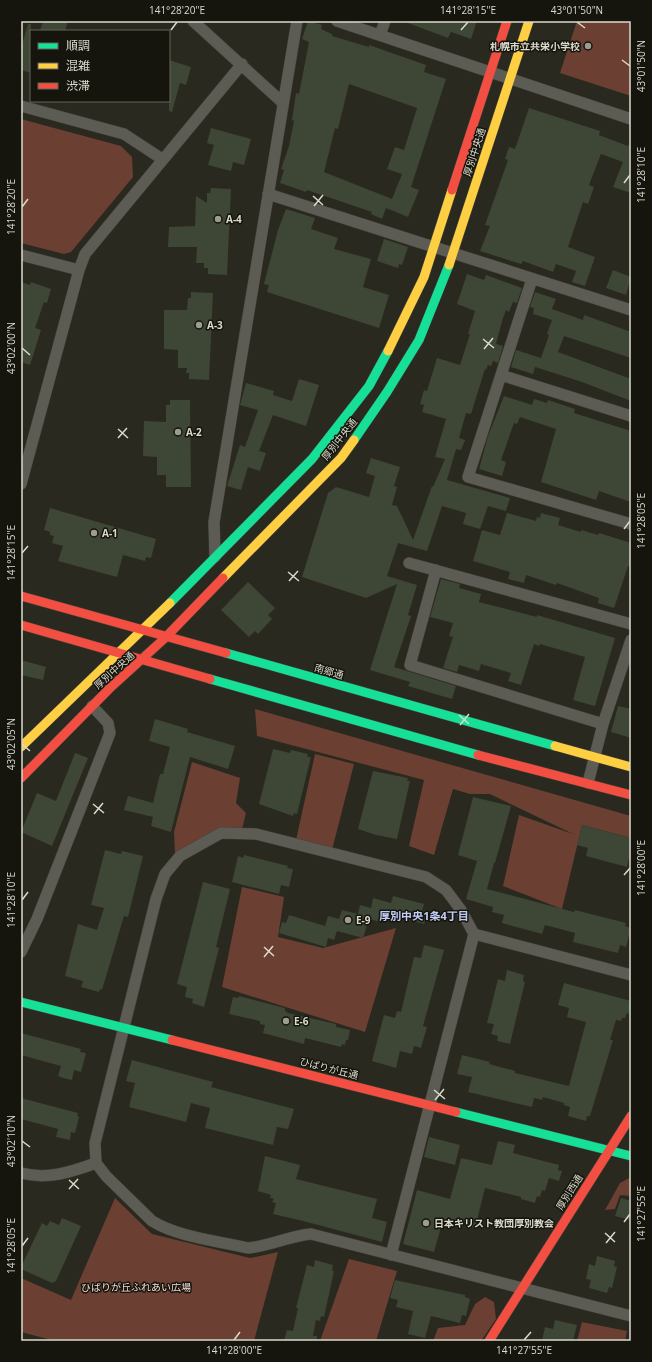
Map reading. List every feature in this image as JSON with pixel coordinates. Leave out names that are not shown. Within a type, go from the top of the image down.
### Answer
[{"type":"street","points":[[193,21],[283,102]]},
{"type":"street","points":[[215,557],[214,522],[297,21]]},
{"type":"street","points":[[337,21],[631,119]]},
{"type":"street","points":[[380,36],[385,21]]},
{"type":"street","name":"厚別中央通","points":[[21,747],[120,653],[312,459],[369,386],[399,332],[424,277],[507,21]]},
{"type":"street","name":"厚別中央通","points":[[21,778],[92,706],[165,638],[340,458],[388,392],[419,340],[443,283],[529,21]]},
{"type":"street","points":[[21,484],[79,270],[85,254],[242,64]]},
{"type":"street","points":[[21,106],[124,134],[162,159]]},
{"type":"street","points":[[268,194],[416,242],[435,246],[532,279],[631,310]]},
{"type":"street","points":[[21,256],[79,270]]},
{"type":"street","points":[[532,279],[468,477],[631,524]]},
{"type":"street","points":[[501,375],[631,416]]},
{"type":"street","points":[[409,563],[631,624]]},
{"type":"street","points":[[436,570],[410,665],[603,724]]},
{"type":"street","name":"南郷通","points":[[21,596],[165,638],[631,767]]},
{"type":"street","points":[[21,625],[435,744],[631,795]]},
{"type":"street","points":[[588,783],[603,724],[631,640]]},
{"type":"street","points":[[21,952],[37,919],[110,733],[108,723],[92,706]]},
{"type":"street","points":[[391,1255],[474,934],[461,910],[446,890],[426,877],[256,834],[221,833],[180,856],[165,874],[156,899],[95,1143],[96,1163],[106,1176],[152,1221],[161,1226],[174,1230],[248,1248],[258,1247],[299,1235],[311,1234],[391,1255],[522,1287],[631,1316]]},
{"type":"street","points":[[474,934],[631,975]]},
{"type":"street","name":"ひばりが丘通","points":[[21,1002],[631,1156]]},
{"type":"street","name":"厚別西通","points":[[488,1341],[631,1116]]},
{"type":"street","points":[[21,1173],[45,1177],[58,1175],[96,1163]]},
{"type":"green space","name":"札幌市立共栄小学校","points":[[577,21],[631,21],[631,96],[560,73]]},
{"type":"green space","points":[[21,119],[121,146],[132,157],[133,177],[71,252],[64,254],[21,243]]},
{"type":"green space","points":[[255,709],[631,816],[631,838],[582,825],[562,909],[503,886],[519,815],[573,834],[490,794],[470,794],[453,789],[434,855],[409,846],[424,780],[257,736]]},
{"type":"green space","points":[[315,754],[354,764],[332,850],[296,840]]},
{"type":"green space","points":[[192,762],[240,778],[236,803],[246,813],[242,829],[175,854],[174,832]]},
{"type":"green space","points":[[242,887],[284,897],[278,937],[323,948],[396,928],[365,1032],[222,987]]},
{"type":"green space","points":[[631,1177],[631,1196],[620,1195],[615,1209],[605,1210],[620,1183]]},
{"type":"green space","name":"ひばりが丘ふれあい広場","points":[[115,1198],[152,1234],[250,1258],[278,1252],[254,1341],[55,1341],[21,1332],[21,1278],[71,1300]]},
{"type":"green space","points":[[349,1259],[397,1271],[376,1341],[320,1341]]},
{"type":"green space","points":[[485,1297],[494,1302],[496,1319],[481,1341],[433,1341],[438,1328],[465,1325],[475,1304]]},
{"type":"green space","points":[[582,1322],[627,1331],[625,1341],[577,1341]]},
{"type":"building","points":[[43,21],[68,21],[65,30],[40,30]]},
{"type":"building","points":[[308,21],[322,25],[321,29],[332,34],[332,36],[369,47],[369,45],[426,65],[424,72],[446,79],[411,187],[419,190],[408,217],[386,208],[382,219],[371,214],[372,212],[307,190],[306,192],[280,183],[284,170],[281,169],[289,146],[294,121],[292,120],[296,93],[299,94],[309,42],[302,39]],"holes":[[[349,84],[417,108],[404,150],[395,147],[387,169],[402,174],[392,199],[324,172],[335,128],[338,129]]]},
{"type":"building","points":[[409,21],[477,21],[471,39],[451,32],[448,38],[408,23]]},
{"type":"building","points":[[28,24],[31,24],[30,73],[21,70],[21,48]]},
{"type":"building","points":[[170,60],[191,67],[186,85],[180,83],[172,112],[169,111]]},
{"type":"building","points":[[529,108],[600,131],[599,135],[628,146],[631,142],[631,193],[613,187],[623,162],[601,154],[589,185],[594,187],[588,204],[583,202],[568,247],[595,257],[585,286],[572,282],[576,271],[556,264],[553,272],[523,261],[521,264],[480,251],[490,226],[485,225],[508,160],[505,159],[509,147],[515,149]]},
{"type":"building","points":[[211,128],[251,139],[244,165],[233,162],[231,171],[208,165],[214,145],[207,143]]},
{"type":"building","name":"A-4","points":[[211,188],[231,189],[227,275],[208,274],[208,268],[204,268],[204,263],[196,263],[197,247],[168,247],[169,227],[195,226],[196,196],[207,203],[207,193],[210,193]]},
{"type":"building","points":[[286,209],[315,218],[311,229],[338,238],[334,249],[371,259],[363,287],[389,295],[379,328],[267,292],[269,285],[264,284],[278,230]]},
{"type":"building","points":[[384,239],[408,247],[402,265],[399,264],[398,268],[377,261]]},
{"type":"building","points":[[613,270],[631,277],[626,295],[606,288]]},
{"type":"building","points":[[467,274],[484,280],[486,275],[522,288],[517,303],[513,302],[509,312],[506,310],[496,344],[503,346],[498,363],[493,361],[491,366],[488,365],[486,370],[485,369],[471,414],[466,413],[459,438],[465,440],[461,450],[456,449],[447,480],[510,498],[506,511],[488,506],[480,529],[463,524],[466,513],[442,506],[427,551],[398,543],[387,576],[417,585],[408,615],[411,616],[394,667],[456,686],[452,699],[408,686],[410,682],[370,670],[397,584],[366,598],[302,577],[328,493],[336,487],[369,497],[375,476],[366,473],[371,458],[400,467],[394,486],[397,487],[392,505],[397,506],[413,540],[432,486],[433,487],[445,459],[435,457],[446,419],[422,412],[424,405],[420,404],[424,390],[427,391],[437,358],[460,365],[470,334],[468,334],[475,311],[457,304]]},
{"type":"building","points":[[21,282],[30,285],[31,282],[51,289],[47,303],[44,302],[35,328],[41,330],[30,365],[21,362]]},
{"type":"building","name":"A-3","points":[[191,292],[213,293],[209,380],[189,379],[189,373],[186,373],[187,368],[178,368],[178,350],[164,349],[164,310],[187,310],[188,298],[191,298]]},
{"type":"building","points":[[535,292],[556,299],[552,309],[583,320],[584,315],[631,332],[631,358],[564,336],[558,352],[631,379],[631,401],[582,382],[535,367],[533,374],[511,367],[516,350],[541,358],[549,335],[547,334],[552,320],[533,314],[534,308],[530,307]]},
{"type":"building","points":[[299,379],[319,385],[306,426],[273,415],[259,451],[266,453],[260,471],[248,467],[241,490],[227,486],[240,445],[245,447],[258,410],[240,405],[246,383],[274,391],[273,395],[292,401]]},
{"type":"building","points":[[504,396],[532,405],[534,399],[547,403],[548,400],[575,409],[574,413],[631,431],[631,502],[599,491],[596,500],[541,482],[556,429],[520,417],[517,424],[514,423],[501,460],[506,462],[502,476],[479,469],[488,436]]},
{"type":"building","name":"A-2","points":[[170,400],[190,400],[191,487],[166,487],[166,475],[157,475],[157,457],[143,456],[144,421],[166,422],[166,405],[170,405]]},
{"type":"building","name":"A-1","points":[[50,508],[156,539],[151,558],[146,557],[145,561],[123,555],[117,577],[58,561],[63,546],[52,543],[54,536],[50,535],[50,532],[44,530]]},
{"type":"building","points":[[507,513],[536,521],[537,517],[540,518],[541,513],[560,518],[558,525],[581,532],[581,530],[598,535],[599,533],[631,543],[631,566],[628,566],[614,608],[598,603],[599,598],[557,583],[556,585],[526,575],[524,583],[508,579],[510,572],[473,561],[482,530],[500,535]]},
{"type":"building","points":[[441,579],[460,584],[459,588],[481,594],[479,602],[537,617],[537,615],[615,638],[595,706],[573,700],[585,657],[540,644],[539,646],[534,644],[521,685],[508,681],[511,673],[481,664],[479,671],[459,665],[457,672],[443,668],[453,637],[449,636],[453,623],[430,617]]},
{"type":"building","points":[[248,582],[275,608],[268,615],[272,619],[258,634],[255,631],[249,637],[221,610]]},
{"type":"building","points":[[21,660],[46,667],[43,680],[21,675]]},
{"type":"building","points":[[618,706],[631,709],[631,738],[611,732]]},
{"type":"building","points":[[155,719],[188,729],[187,732],[235,746],[228,769],[190,757],[171,832],[151,826],[153,817],[124,810],[128,796],[153,803],[160,774],[163,774],[170,747],[149,741]]},
{"type":"building","points":[[273,749],[290,753],[291,750],[308,754],[307,757],[311,757],[297,814],[294,813],[293,816],[259,804]]},
{"type":"building","points":[[75,753],[88,758],[52,846],[21,832],[37,793],[56,801]]},
{"type":"building","points":[[373,771],[408,778],[407,781],[410,781],[397,839],[376,835],[358,829]]},
{"type":"building","points":[[473,797],[511,806],[487,889],[574,912],[575,910],[626,923],[625,926],[631,928],[626,947],[620,945],[618,953],[573,942],[575,933],[545,925],[542,934],[502,923],[504,915],[492,912],[493,907],[466,899],[477,861],[458,855]]},
{"type":"building","points":[[582,825],[631,838],[631,859],[629,858],[627,867],[586,856],[588,848],[577,845]]},
{"type":"building","points":[[105,850],[121,854],[122,851],[143,856],[128,917],[124,916],[102,990],[100,989],[99,992],[81,987],[83,981],[65,976],[78,924],[97,930],[104,908],[91,905]]},
{"type":"building","points":[[244,855],[288,866],[287,868],[293,869],[289,887],[281,885],[279,894],[232,882],[238,856],[243,858]]},
{"type":"building","points":[[203,882],[230,889],[216,947],[219,948],[204,1007],[192,1003],[193,999],[185,997],[187,987],[177,984]]},
{"type":"building","name":"E-9","points":[[393,896],[424,904],[422,911],[427,913],[424,924],[388,914],[387,918],[381,916],[380,922],[369,919],[363,938],[337,931],[334,940],[328,938],[326,947],[279,933],[282,922],[286,923],[289,915],[325,926],[328,916],[339,919],[342,910],[358,914],[360,905],[371,908],[373,898],[391,903]]},
{"type":"building","points":[[424,945],[444,950],[423,1026],[427,1027],[421,1048],[414,1046],[412,1054],[400,1051],[396,1068],[372,1061],[384,1015],[395,1018],[397,1011],[401,1012],[414,957],[421,958]]},
{"type":"building","points":[[507,970],[524,975],[523,981],[525,982],[510,1044],[497,1041],[498,1036],[491,1034],[494,1024],[487,1023],[498,979],[505,981]]},
{"type":"building","points":[[564,983],[631,1001],[629,1014],[627,1013],[625,1018],[622,1018],[621,1021],[616,1020],[610,1040],[613,1040],[590,1116],[587,1116],[586,1121],[568,1116],[570,1107],[564,1105],[564,1103],[543,1097],[542,1100],[534,1098],[532,1107],[468,1092],[472,1077],[457,1074],[462,1055],[490,1062],[489,1064],[515,1071],[515,1073],[569,1086],[586,1022],[567,1017],[569,1008],[558,1005]]},
{"type":"building","name":"E-6","points":[[239,996],[285,1008],[285,1011],[288,1013],[336,1024],[336,1027],[350,1030],[348,1040],[346,1040],[345,1045],[342,1044],[341,1047],[305,1038],[304,1044],[263,1033],[265,1025],[260,1024],[260,1021],[229,1014],[233,997],[238,998]]},
{"type":"building","points":[[21,1033],[81,1049],[80,1052],[86,1053],[81,1072],[74,1070],[72,1080],[63,1078],[58,1076],[61,1066],[21,1055]]},
{"type":"building","points":[[132,1060],[213,1082],[211,1087],[294,1109],[288,1129],[277,1127],[273,1145],[205,1128],[210,1108],[191,1103],[186,1122],[129,1107],[135,1083],[126,1081]]},
{"type":"building","points":[[21,1098],[78,1113],[77,1116],[79,1117],[75,1133],[71,1132],[70,1140],[56,1137],[58,1129],[21,1119]]},
{"type":"building","points":[[429,1137],[460,1145],[455,1165],[424,1157]]},
{"type":"building","points":[[498,1141],[515,1145],[513,1153],[559,1165],[558,1170],[562,1171],[559,1181],[549,1178],[545,1191],[542,1190],[540,1197],[537,1196],[535,1203],[521,1199],[521,1197],[485,1188],[475,1228],[443,1220],[434,1252],[403,1244],[417,1190],[450,1199],[461,1158],[492,1165]]},
{"type":"building","points":[[265,1156],[300,1165],[296,1179],[377,1199],[372,1218],[387,1222],[382,1242],[273,1214],[276,1203],[272,1202],[274,1199],[270,1198],[271,1195],[258,1191]]},
{"type":"building","points":[[621,1198],[631,1201],[631,1220],[615,1216]]},
{"type":"building","points":[[62,1218],[81,1226],[56,1281],[52,1283],[21,1269],[21,1267],[42,1223],[47,1226],[50,1221],[59,1225]]},
{"type":"building","points":[[597,1256],[615,1261],[614,1266],[617,1267],[612,1288],[609,1287],[607,1293],[589,1288],[591,1280],[586,1279],[589,1264],[595,1266]]},
{"type":"building","points":[[315,1260],[333,1265],[332,1270],[334,1271],[324,1317],[321,1316],[320,1321],[316,1320],[313,1336],[317,1336],[317,1341],[284,1341],[287,1330],[293,1331],[298,1308],[296,1308],[307,1265],[314,1267]]},
{"type":"building","points":[[395,1280],[465,1295],[465,1297],[470,1299],[466,1316],[462,1315],[460,1323],[431,1316],[425,1338],[408,1334],[413,1311],[396,1307],[398,1300],[390,1298]]},
{"type":"building","points":[[555,1320],[577,1325],[573,1341],[542,1341],[545,1327],[553,1329]]},
{"type":"traffic: fast","points":[[354,440],[387,392],[419,340],[449,265]]},
{"type":"traffic: fast","points":[[170,603],[312,459],[369,386],[388,351]]},
{"type":"traffic: fast","points":[[226,653],[555,746]]},
{"type":"traffic: fast","points":[[210,679],[478,755]]},
{"type":"traffic: fast","points":[[21,1002],[172,1040]]},
{"type":"traffic: fast","points":[[456,1112],[631,1156]]},
{"type":"traffic: slow","points":[[449,265],[529,21]]},
{"type":"traffic: slow","points":[[388,351],[424,277],[452,190]]},
{"type":"traffic: slow","points":[[223,578],[341,458],[354,440]]},
{"type":"traffic: slow","points":[[21,747],[170,603]]},
{"type":"traffic: slow","points":[[555,746],[631,767]]},
{"type":"traffic: jam","points":[[452,190],[507,21]]},
{"type":"traffic: jam","points":[[21,778],[110,688],[165,638],[223,578]]},
{"type":"traffic: jam","points":[[21,596],[226,653]]},
{"type":"traffic: jam","points":[[21,625],[210,679]]},
{"type":"traffic: jam","points":[[478,755],[631,795]]},
{"type":"traffic: jam","points":[[172,1040],[456,1112]]},
{"type":"traffic: jam","points":[[489,1341],[631,1116]]},
{"type":"place","name":"札幌市立共栄小学校","points":[[588,46]]},
{"type":"place","name":"A-4","points":[[218,219]]},
{"type":"place","name":"A-3","points":[[199,325]]},
{"type":"place","name":"A-2","points":[[178,432]]},
{"type":"place","name":"A-1","points":[[94,533]]},
{"type":"place","name":"E-9","points":[[348,920]]},
{"type":"place","name":"E-6","points":[[286,1021]]},
{"type":"place","name":"日本キリスト教団厚別教会","points":[[426,1223]]},
{"type":"district","name":"厚別中央1条4丁目","points":[[424,915]]}]
